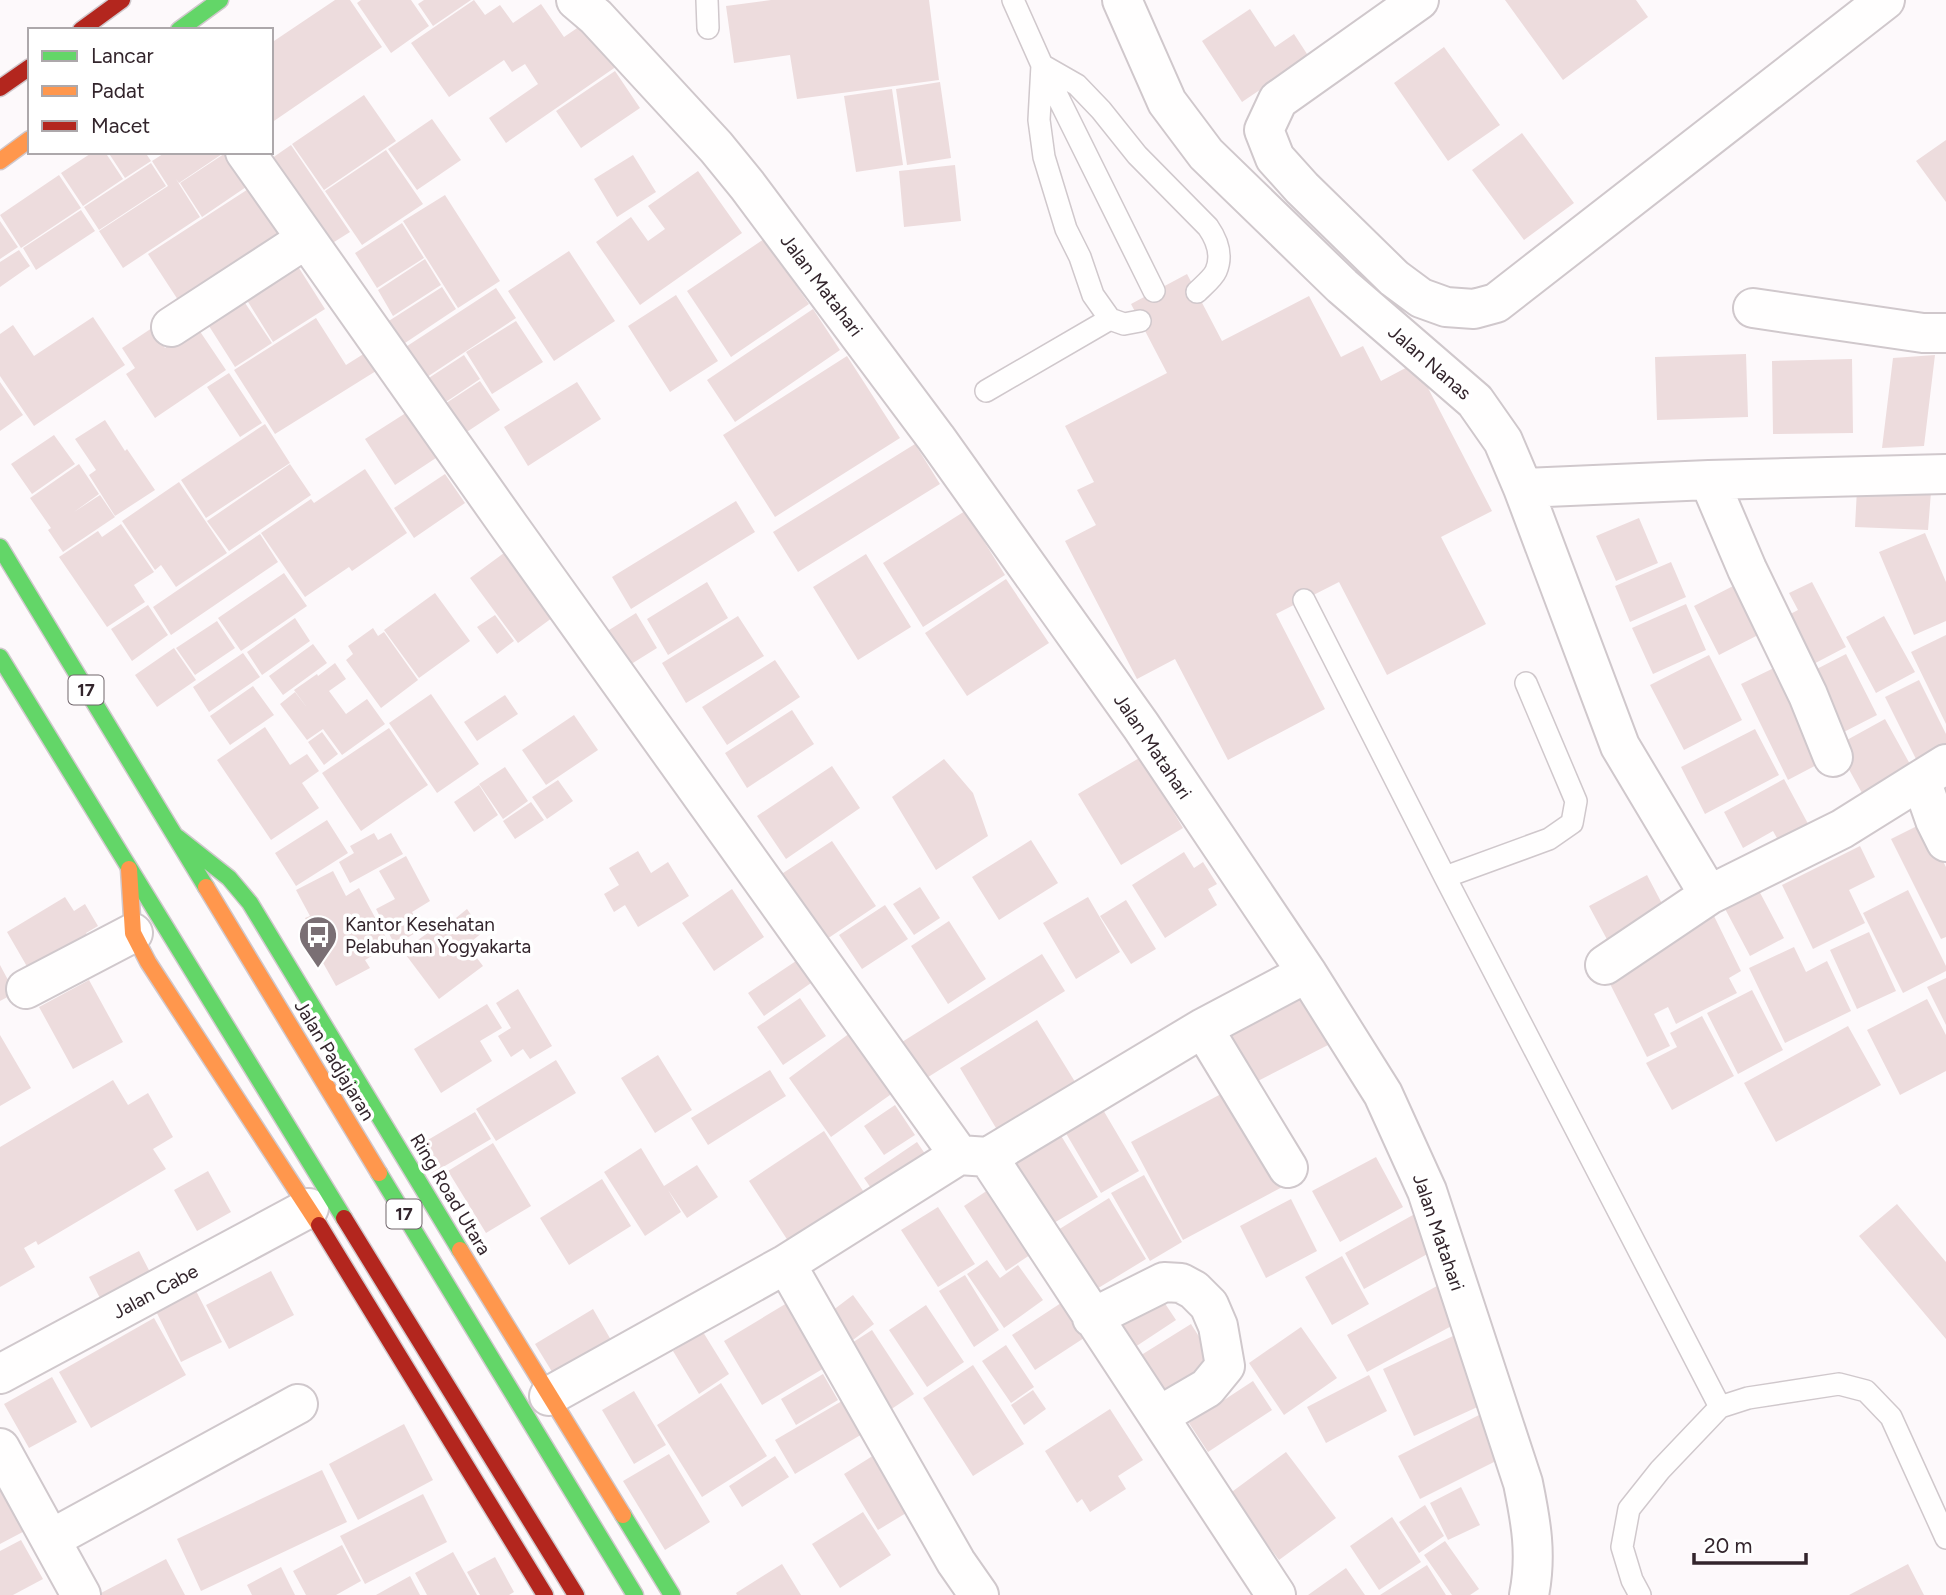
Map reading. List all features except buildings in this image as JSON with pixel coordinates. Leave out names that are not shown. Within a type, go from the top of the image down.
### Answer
[{"type":"main road","points":[[84,28],[122,0]]},
{"type":"main road","points":[[182,28],[220,0]]},
{"type":"main road","points":[[0,161],[28,140]]},
{"type":"main road","name":"Jalan Padjajaran","points":[[0,547],[126,767],[173,833],[635,1595]]},
{"type":"main road","points":[[0,657],[88,790],[129,869],[576,1595]]},
{"type":"main road","name":"Ring Road Utara","points":[[173,833],[229,878],[250,903],[672,1595]]},
{"type":"main road","points":[[129,869],[133,933],[148,962],[309,1208],[545,1595]]},
{"type":"street","name":"Jalan Matahari","points":[[576,0],[716,147],[936,438],[1141,726],[1307,973],[1383,1094],[1427,1191],[1523,1483],[1533,1531],[1529,1595]]},
{"type":"street","name":"Jalan Nanas","points":[[1122,0],[1167,102],[1206,154],[1342,286],[1475,401],[1503,441],[1620,746],[1709,895]]},
{"type":"street","points":[[1419,0],[1278,100],[1264,130],[1275,158],[1394,278],[1421,298],[1446,307],[1474,309],[1496,303],[1885,0]]},
{"type":"street","points":[[246,154],[501,515],[1092,1318],[1276,1595]]},
{"type":"street","points":[[171,327],[306,239]]},
{"type":"street","points":[[1753,308],[1923,333],[1946,333]]},
{"type":"street","points":[[1523,488],[1946,474]]},
{"type":"street","points":[[1709,480],[1747,569],[1808,695],[1833,757]]},
{"type":"street","points":[[1605,965],[1709,895],[1842,829],[1934,772]]},
{"type":"street","points":[[1934,772],[1935,820],[1946,842]]},
{"type":"street","points":[[26,989],[133,933]]},
{"type":"street","points":[[549,1396],[1203,1028],[1307,973]]},
{"type":"street","points":[[1203,1028],[1288,1168]]},
{"type":"street","name":"Jalan Cabe","points":[[0,1374],[309,1208]]},
{"type":"street","points":[[786,1264],[956,1562],[979,1595]]},
{"type":"street","points":[[1092,1318],[1164,1282],[1181,1283],[1194,1290],[1209,1306],[1218,1326],[1224,1366],[1207,1388],[1159,1416]]},
{"type":"street","points":[[51,1539],[298,1404]]},
{"type":"street","points":[[0,1448],[81,1595]]},
{"type":"lane","points":[[707,0],[708,28]]},
{"type":"lane","points":[[1013,0],[1042,65],[1154,291]]},
{"type":"lane","points":[[1042,65],[1077,85],[1137,155],[1208,227],[1217,240],[1219,257],[1216,272],[1197,292]]},
{"type":"lane","points":[[1042,65],[1039,120],[1047,170],[1066,229],[1080,257],[1093,295],[1110,319],[1124,324],[1140,321]]},
{"type":"lane","points":[[986,391],[1110,319]]},
{"type":"lane","points":[[1304,600],[1720,1407]]},
{"type":"lane","points":[[1445,877],[1549,839],[1572,822],[1576,801],[1526,683]]},
{"type":"lane","points":[[1640,1595],[1632,1580],[1622,1547],[1629,1509],[1660,1470],[1720,1407],[1748,1398],[1839,1384],[1866,1391],[1891,1417],[1946,1538]]},
{"type":"traffic: fast","points":[[182,28],[220,0]]},
{"type":"traffic: fast","points":[[0,547],[206,887]]},
{"type":"traffic: fast","points":[[0,657],[344,1218]]},
{"type":"traffic: fast","points":[[177,837],[229,878],[250,903],[460,1250]]},
{"type":"traffic: fast","points":[[379,1173],[635,1595]]},
{"type":"traffic: fast","points":[[623,1515],[672,1595]]},
{"type":"traffic: slow","points":[[0,161],[28,140]]},
{"type":"traffic: slow","points":[[129,869],[133,933],[148,962],[319,1225]]},
{"type":"traffic: slow","points":[[206,887],[379,1173]]},
{"type":"traffic: slow","points":[[460,1250],[623,1515]]},
{"type":"traffic: jam","points":[[84,28],[122,0]]},
{"type":"traffic: jam","points":[[0,88],[28,68]]},
{"type":"traffic: jam","points":[[344,1218],[576,1595]]},
{"type":"traffic: jam","points":[[319,1225],[545,1595]]},
{"type":"place","name":"Kantor Kesehatan Pelabuhan Yogyakarta","points":[[318,969]]}]
